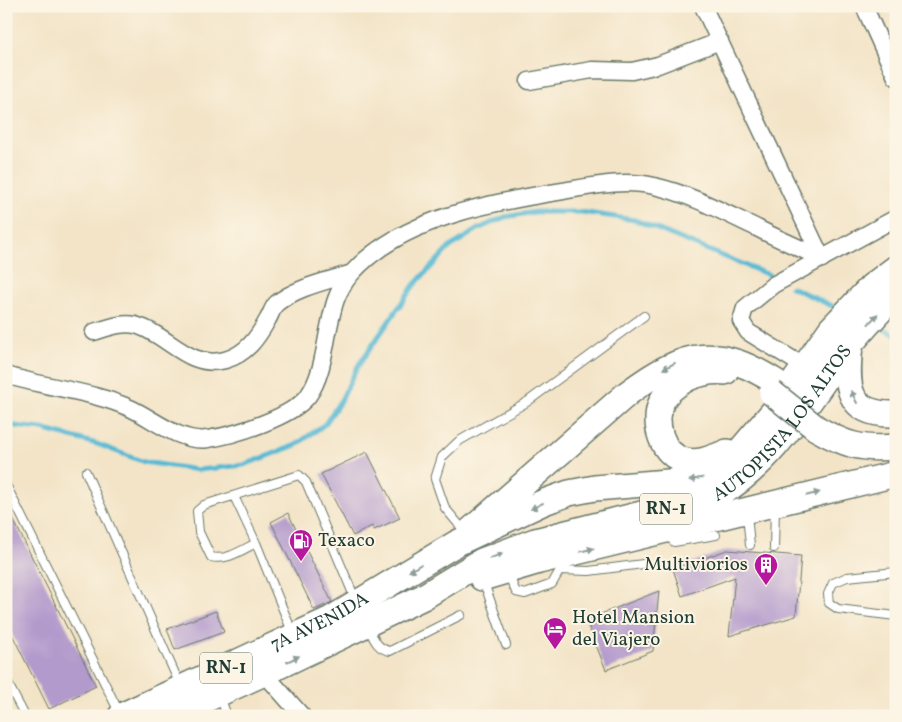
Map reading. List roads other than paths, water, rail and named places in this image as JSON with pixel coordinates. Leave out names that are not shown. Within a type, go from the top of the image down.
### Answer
[{"type":"main road","name":"AUTOPISTA LOS ALTOS","points":[[423,597],[482,561],[535,542],[691,503],[720,494],[740,482],[772,451],[852,343],[887,292],[896,268]]},
{"type":"main road","name":"AUTOPISTA LOS ALTOS","points":[[461,538],[569,493],[595,488],[692,480],[712,475],[727,466],[748,443],[773,412],[832,329],[887,292]]},
{"type":"main road","points":[[852,343],[847,375],[854,402],[867,411],[881,414],[896,414]]},
{"type":"main road","points":[[461,538],[628,393],[654,373],[675,362],[702,356],[725,358],[758,370],[776,389],[850,445],[872,449],[896,447]]},
{"type":"main road","points":[[748,443],[710,459],[685,461],[673,455],[661,438],[657,420],[662,400],[676,384],[700,373],[713,372],[741,376],[776,389]]},
{"type":"main road","points":[[819,421],[868,432],[896,432]]},
{"type":"main road","points":[[423,597],[507,570],[558,564],[666,530],[896,474]]},
{"type":"main road","name":"7A AVENIDA","points":[[121,716],[181,688],[260,664],[362,614],[461,538]]},
{"type":"main road","name":"7A AVENIDA","points":[[169,716],[223,704],[260,664],[294,637],[362,614],[423,597]]},
{"type":"street","points":[[703,6],[822,259]]},
{"type":"street","points":[[864,6],[896,77]]},
{"type":"street","points":[[529,81],[592,70],[632,71],[658,66],[720,41]]},
{"type":"street","points":[[6,375],[97,397],[131,408],[170,430],[189,437],[207,439],[255,426],[296,408],[309,395],[318,377],[336,295],[352,273],[378,251],[412,231],[445,217],[524,197],[614,182],[653,185],[694,198],[822,259]]},
{"type":"street","points":[[805,368],[748,332],[742,326],[741,317],[745,308],[758,296],[896,218]]},
{"type":"street","points":[[94,332],[122,324],[135,325],[157,335],[182,353],[204,361],[225,360],[247,349],[257,338],[276,304],[295,293],[352,273]]},
{"type":"street","points":[[260,664],[302,716]]},
{"type":"lane","points":[[461,538],[445,508],[435,479],[442,457],[459,441],[527,402],[644,316]]},
{"type":"lane","points":[[86,472],[181,688]]},
{"type":"lane","points":[[256,543],[229,556],[219,559],[211,557],[199,532],[197,510],[204,505],[299,475],[306,482],[362,614],[377,645],[382,650],[390,652],[461,615]]},
{"type":"lane","points":[[6,485],[121,716]]},
{"type":"lane","points":[[234,496],[256,543],[294,637]]},
{"type":"lane","points":[[774,548],[775,504]]},
{"type":"lane","points":[[746,510],[750,545]]},
{"type":"lane","points":[[666,530],[667,536],[674,542],[716,535]]},
{"type":"lane","points":[[558,564],[589,571],[643,564]]},
{"type":"lane","points":[[896,572],[847,577],[833,583],[828,594],[829,603],[838,609],[896,616]]},
{"type":"lane","points":[[482,578],[506,645]]},
{"type":"lane","points":[[6,680],[26,716]]},
{"type":"waterway","points":[[6,425],[42,429],[97,444],[144,462],[198,470],[244,465],[296,445],[325,424],[341,400],[358,366],[414,285],[450,247],[478,229],[505,217],[535,212],[581,212],[635,220],[769,275]]},
{"type":"waterway","points":[[791,287],[841,310]]},
{"type":"waterway","points":[[876,326],[896,335]]},
{"type":"place","name":"Texaco","points":[[301,562]]},
{"type":"place","name":"Multiviorios","points":[[766,586]]},
{"type":"place","name":"Hotel Mansion del Viajero","points":[[555,650]]}]
